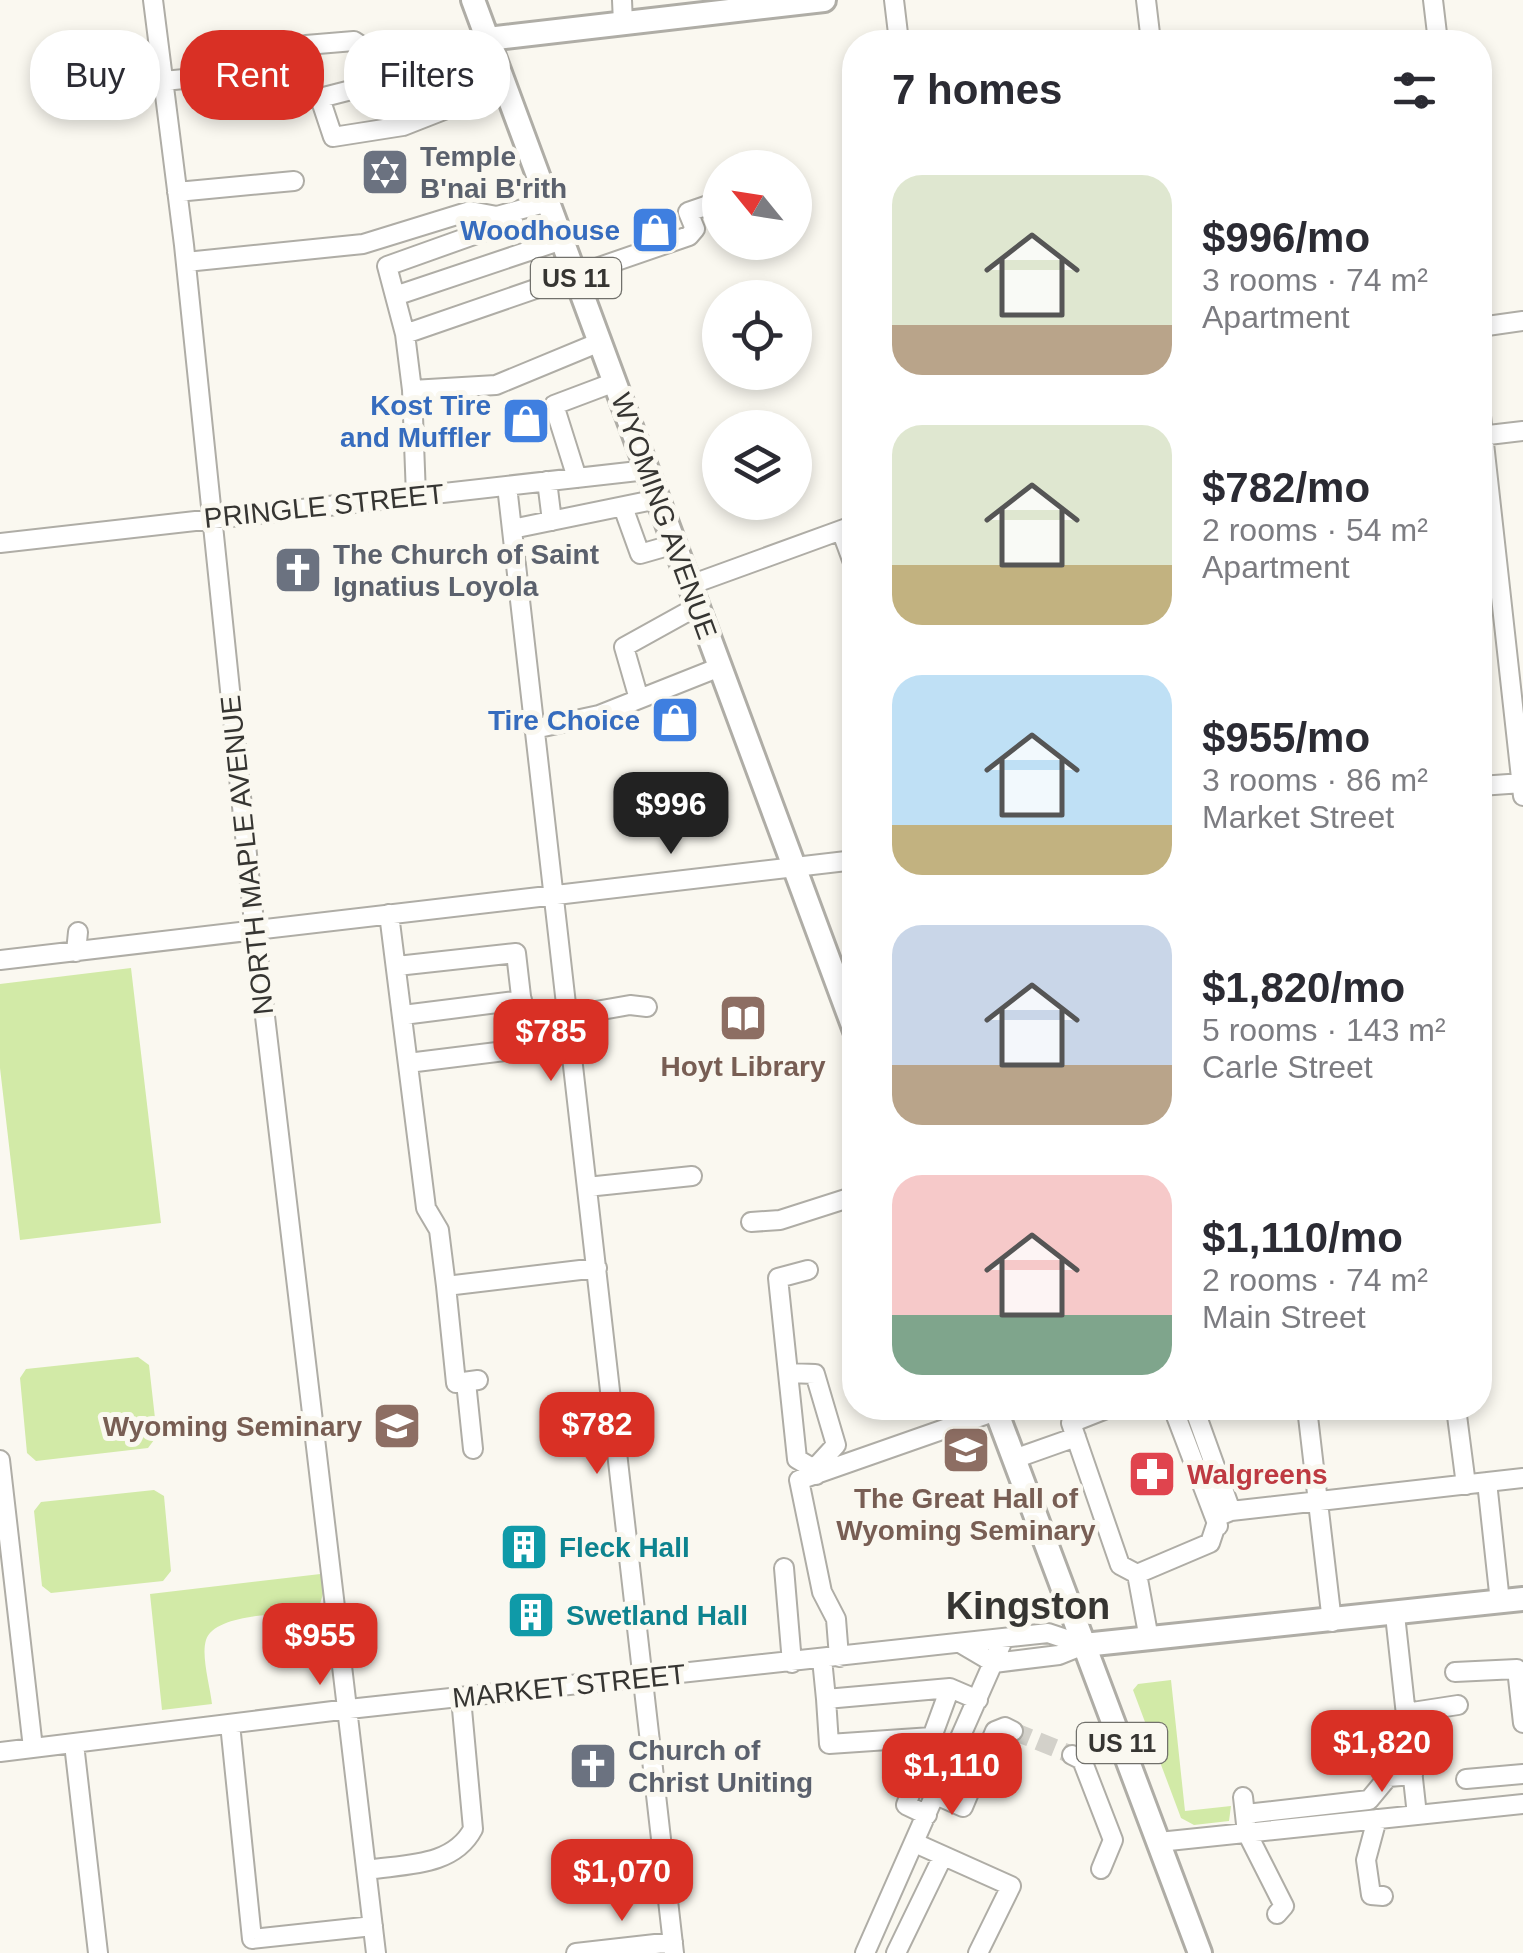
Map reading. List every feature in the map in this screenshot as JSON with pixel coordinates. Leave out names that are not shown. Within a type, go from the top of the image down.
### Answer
[{"type":"main road","name":"WYOMING AVENUE","points":[[473,0],[484,30]]},
{"type":"main road","points":[[510,40],[634,11],[824,0]]},
{"type":"main road","name":"WYOMING AVENUE","points":[[510,100],[794,868],[842,977]]},
{"type":"main road","name":"US 11","points":[[999,1420],[1200,1953]]},
{"type":"main road","name":"MARKET STREET","points":[[1084,1645],[1396,1616],[1512,1601]]},
{"type":"street","name":"NORTH MAPLE AVENUE","points":[[153,0],[186,262],[255,932],[376,1953]]},
{"type":"street","points":[[894,0],[897,30]]},
{"type":"street","points":[[1146,0],[1150,30]]},
{"type":"street","points":[[1433,0],[1437,30]]},
{"type":"street","points":[[164,81],[293,68],[306,45],[344,42]]},
{"type":"street","points":[[344,92],[320,98],[334,137],[419,120]]},
{"type":"street","points":[[177,192],[294,181]]},
{"type":"street","points":[[186,262],[363,244],[470,211],[497,216],[549,205]]},
{"type":"street","points":[[416,496],[406,334],[386,266],[549,205]]},
{"type":"street","points":[[406,334],[689,236],[695,229],[688,212],[702,207]]},
{"type":"street","points":[[395,296],[562,240]]},
{"type":"street","points":[[1492,326],[1523,322]]},
{"type":"street","points":[[412,390],[496,385],[600,342]]},
{"type":"street","points":[[577,478],[554,405],[615,382]]},
{"type":"street","points":[[1492,435],[1523,431]]},
{"type":"street","name":"PRINGLE STREET","points":[[0,543],[648,470]]},
{"type":"street","points":[[547,481],[552,521]]},
{"type":"street","points":[[507,486],[673,1948],[576,1953]]},
{"type":"street","points":[[512,529],[658,499]]},
{"type":"street","points":[[623,507],[640,554],[675,544]]},
{"type":"street","points":[[1492,522],[1523,787],[1492,786]]},
{"type":"street","points":[[639,700],[624,647],[694,596],[842,531]]},
{"type":"street","points":[[534,729],[599,716],[720,666]]},
{"type":"street","points":[[0,960],[842,862]]},
{"type":"street","points":[[390,914],[426,1208],[439,1230],[456,1383],[472,1381],[473,1449]]},
{"type":"street","points":[[76,952],[78,932]]},
{"type":"street","points":[[396,966],[516,954],[527,1048]]},
{"type":"street","points":[[403,1015],[522,1000]]},
{"type":"street","points":[[566,1016],[630,1005],[647,1007]]},
{"type":"street","points":[[408,1063],[570,1043]]},
{"type":"street","points":[[587,1188],[692,1176]]},
{"type":"street","points":[[751,1222],[780,1220],[842,1206]]},
{"type":"street","points":[[446,1286],[596,1268]]},
{"type":"street","points":[[808,1270],[778,1278],[797,1459],[815,1472]]},
{"type":"street","points":[[788,1374],[815,1374],[836,1444],[815,1472]]},
{"type":"street","points":[[953,1758],[932,1737],[829,1744],[826,1699],[836,1619],[822,1592],[799,1480],[964,1420]]},
{"type":"street","points":[[1079,1420],[1071,1423],[1120,1565],[1137,1574]]},
{"type":"street","points":[[1178,1420],[1223,1518]]},
{"type":"street","points":[[1188,1420],[1223,1518]]},
{"type":"street","points":[[1137,1574],[1210,1543],[1223,1518],[1197,1420]]},
{"type":"street","points":[[1308,1420],[1332,1622]]},
{"type":"street","points":[[1458,1420],[1466,1485]]},
{"type":"street","points":[[1014,1459],[1076,1437]]},
{"type":"street","points":[[0,1460],[33,1748]]},
{"type":"street","points":[[1223,1518],[1318,1499],[1523,1478]]},
{"type":"street","points":[[1487,1482],[1512,1601]]},
{"type":"street","points":[[784,1568],[792,1662]]},
{"type":"street","points":[[1137,1574],[1149,1639]]},
{"type":"street","points":[[1396,1616],[1417,1815]]},
{"type":"street","name":"MARKET STREET","points":[[0,1752],[349,1708],[645,1680],[1048,1633],[1084,1645]]},
{"type":"street","points":[[865,1953],[1004,1638]]},
{"type":"street","points":[[959,1643],[994,1663]]},
{"type":"street","name":"MARKET STREET","points":[[994,1663],[1059,1655],[1084,1645]]},
{"type":"street","points":[[1523,1659],[1454,1668],[1517,1669],[1523,1724]]},
{"type":"street","points":[[826,1699],[950,1688],[978,1700]]},
{"type":"street","points":[[928,1815],[906,1805],[950,1688]]},
{"type":"street","points":[[367,1870],[443,1858],[464,1845],[473,1829],[460,1698]]},
{"type":"street","points":[[1406,1713],[1458,1705]]},
{"type":"street","points":[[230,1724],[252,1938],[374,1926]]},
{"type":"street","points":[[936,1795],[962,1806],[995,1732],[1005,1727],[1013,1730]]},
{"type":"street","points":[[74,1744],[98,1953]]},
{"type":"street","points":[[1072,1755],[1082,1760],[1114,1840],[1101,1869]]},
{"type":"street","points":[[1523,1774],[1466,1783],[1523,1782]]},
{"type":"street","points":[[1159,1842],[1245,1814],[1370,1800],[1388,1777],[1413,1775]]},
{"type":"street","points":[[1245,1814],[1377,1819],[1523,1804]]},
{"type":"street","points":[[1245,1814],[1280,1910]]},
{"type":"street","points":[[1377,1819],[1366,1860],[1372,1895],[1384,1896]]},
{"type":"street","points":[[915,1843],[1011,1886],[978,1953]]},
{"type":"street","points":[[896,1953],[943,1856]]},
{"type":"green space","points":[[131,968],[161,1223],[20,1240],[0,1068],[0,984]]},
{"type":"green space","points":[[138,1357],[149,1365],[157,1436],[148,1448],[36,1461],[27,1453],[20,1378],[26,1369]]},
{"type":"green space","points":[[154,1490],[164,1496],[171,1571],[163,1581],[51,1593],[42,1586],[34,1511],[41,1502]]},
{"type":"green space","points":[[329,1573],[318,1611],[239,1619],[212,1631],[206,1640],[205,1654],[212,1704],[162,1710],[150,1594]]},
{"type":"green space","points":[[1171,1680],[1185,1811],[1231,1806],[1229,1821],[1194,1825],[1181,1818],[1133,1690],[1138,1684]]},
{"type":"tunnel","points":[[1013,1731],[1072,1755]]},
{"type":"place","name":"Temple B'nai B'rith","points":[[385,172]]},
{"type":"place","name":"Woodhouse","points":[[655,230]]},
{"type":"place","name":"Kost Tire and Muffler","points":[[526,421]]},
{"type":"place","name":"The Church of Saint Ignatius Loyola","points":[[298,570]]},
{"type":"place","name":"Tire Choice","points":[[675,720]]},
{"type":"place","name":"Hoyt Library","points":[[743,1018]]},
{"type":"place","name":"Wyoming Seminary","points":[[397,1426]]},
{"type":"place","name":"The Great Hall of Wyoming Seminary","points":[[966,1450]]},
{"type":"place","name":"Walgreens","points":[[1152,1474]]},
{"type":"place","name":"Fleck Hall","points":[[524,1547]]},
{"type":"place","name":"Swetland Hall","points":[[531,1615]]},
{"type":"place","name":"Church of Christ Uniting","points":[[593,1766]]},
{"type":"district","name":"Kingston","points":[[1028,1606]]}]
